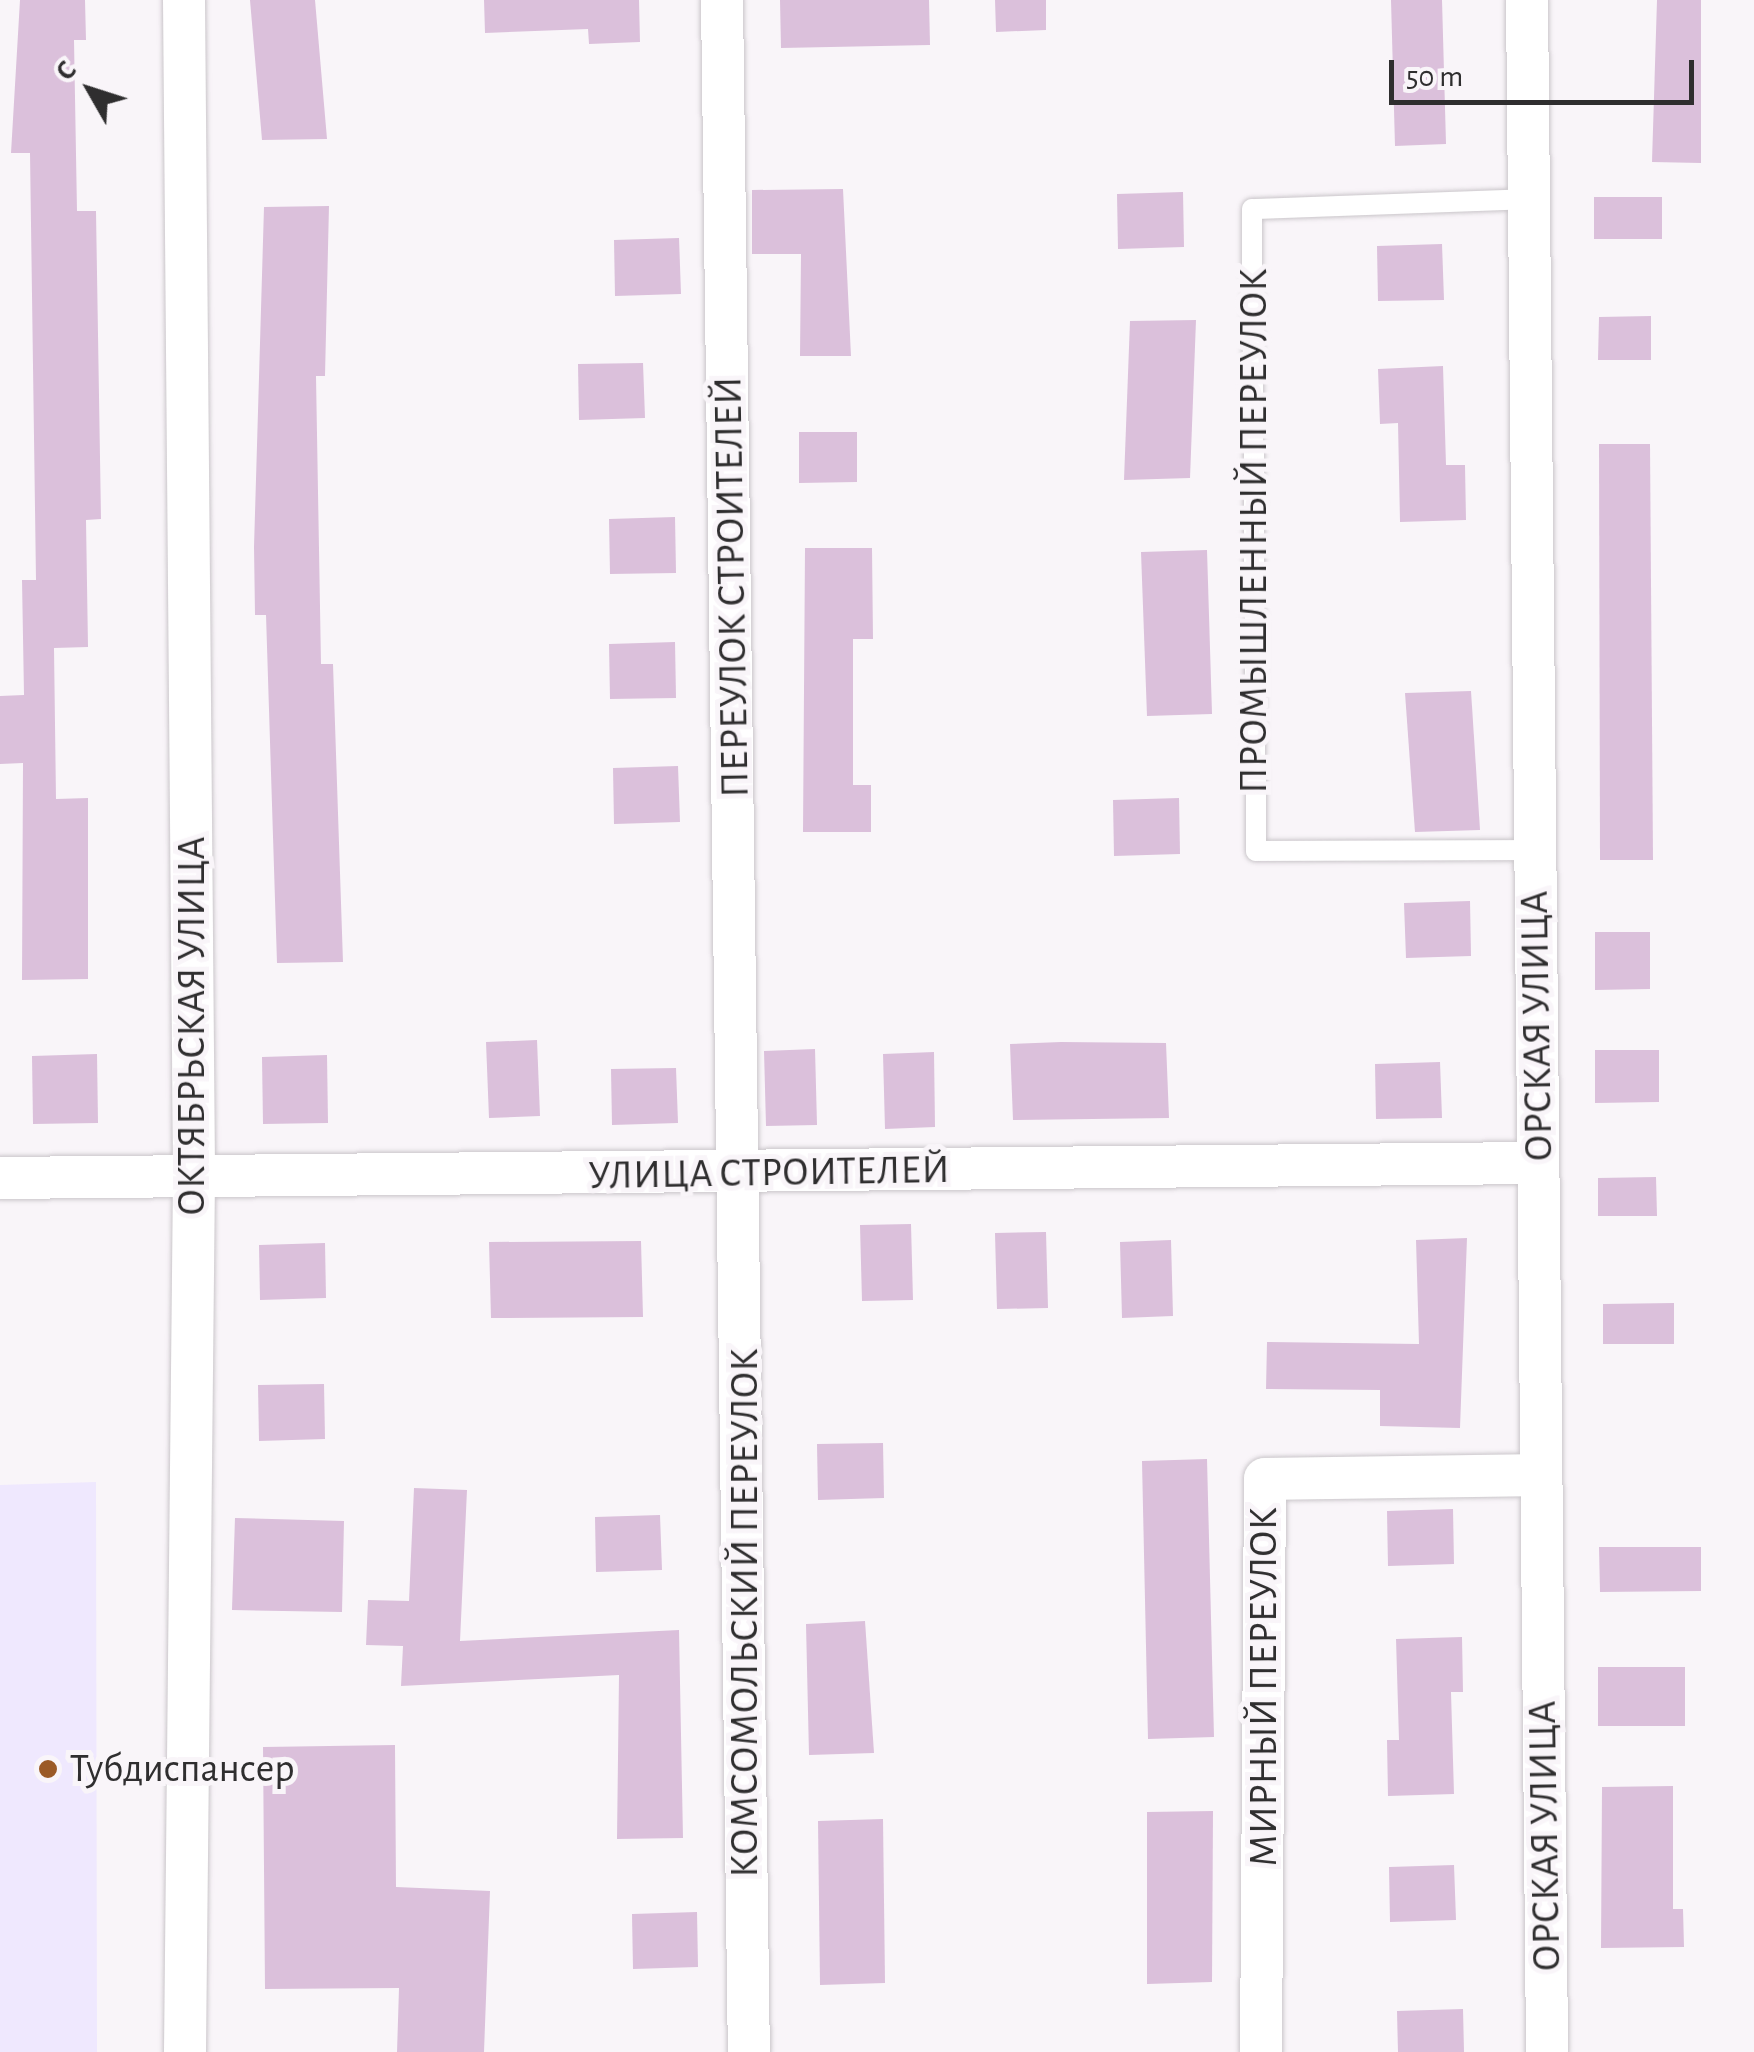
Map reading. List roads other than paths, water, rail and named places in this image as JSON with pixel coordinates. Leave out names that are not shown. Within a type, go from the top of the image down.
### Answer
[{"type":"street","name":"ОКТЯБРЬСКАЯ УЛИЦА","points":[[184,0],[194,1176],[186,2052]]},
{"type":"street","name":"ПЕРЕУЛОК СТРОИТЕЛЕЙ","points":[[722,0],[742,1175]]},
{"type":"street","name":"ОРСКАЯ УЛИЦА","points":[[1527,0],[1547,2052]]},
{"type":"street","name":"УЛИЦА СТРОИТЕЛЕЙ","points":[[0,1178],[742,1175],[1538,1163]]},
{"type":"street","name":"КОМСОМОЛЬСКИЙ ПЕРЕУЛОК","points":[[742,1175],[749,2052]]},
{"type":"street","name":"МИРНЫЙ ПЕРЕУЛОК","points":[[1262,2052],[1265,1479],[1541,1475]]},
{"type":"lane","name":"ПРОМЫШЛЕННЫЙ ПЕРЕУЛОК","points":[[1529,199],[1252,209],[1256,851],[1535,850]]},
{"type":"place","name":"Тубдиспансер","points":[[48,1769]]}]
